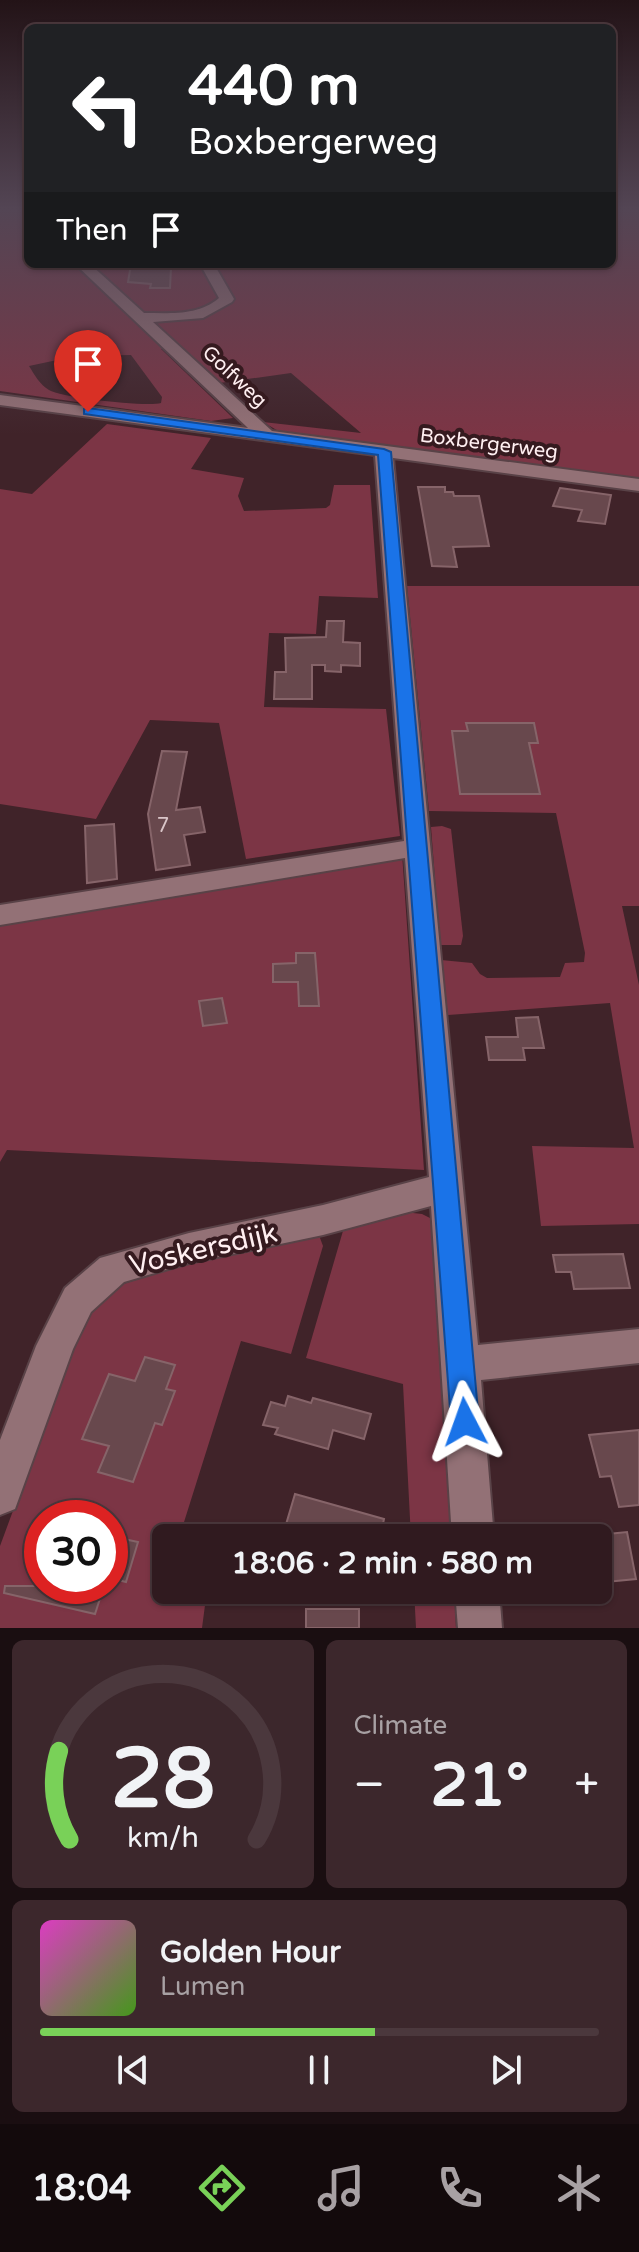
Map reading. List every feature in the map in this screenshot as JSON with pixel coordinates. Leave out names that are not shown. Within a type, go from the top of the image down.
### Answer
[{"type":"street","name":"Golfweg","points":[[106,283],[139,318],[265,434]]},
{"type":"street","name":"Golfweg","points":[[139,318],[173,317],[216,309],[227,299],[218,283]]},
{"type":"street","name":"Boxbergerweg","points":[[0,400],[639,485]]},
{"type":"street","points":[[384,452],[447,1187],[472,1524]]},
{"type":"street","points":[[0,915],[416,848]]},
{"type":"street","name":"Voskersdijk","points":[[0,1494],[55,1346],[78,1300],[113,1269],[189,1248],[323,1220],[447,1187]]},
{"type":"street","points":[[461,1364],[639,1346]]},
{"type":"street","points":[[478,1604],[480,1628]]},
{"type":"shaded area","points":[[0,283],[639,283],[639,479],[280,432],[263,422],[361,433],[291,373],[219,383],[178,345],[161,349],[233,418],[211,421],[0,391]],"holes":[[[131,355],[162,397],[161,403],[86,399],[57,393],[43,385],[29,366],[76,356]]]},
{"type":"shaded area","points":[[107,424],[211,438],[191,469],[244,478],[238,496],[244,511],[326,508],[330,505],[334,485],[370,485],[378,598],[319,596],[316,634],[269,633],[264,707],[386,709],[400,836],[246,859],[219,723],[150,720],[96,819],[0,804],[0,489],[32,494]]},
{"type":"shaded area","points":[[407,586],[639,586],[639,906],[622,906],[639,985],[639,1224],[541,1226],[532,1146],[634,1148],[610,1003],[448,1015],[441,960],[472,963],[487,978],[560,977],[565,963],[584,962],[585,953],[556,813],[429,811]]},
{"type":"shaded area","points":[[431,827],[451,829],[463,936],[461,945],[440,945]]},
{"type":"shaded area","points":[[402,853],[424,1170],[7,1150],[0,1162],[0,920]]},
{"type":"shaded area","points":[[404,1212],[422,1214],[432,1219],[461,1524],[410,1524],[403,1384],[306,1358],[345,1224]]},
{"type":"shaded area","points":[[317,1230],[323,1246],[291,1354],[241,1341],[183,1524],[152,1524],[152,1604],[205,1604],[202,1628],[0,1628],[0,1546],[82,1324],[101,1291],[212,1256]]},
{"type":"shaded area","points":[[415,1604],[460,1604],[455,1607],[456,1628],[416,1628]]},
{"type":"building","points":[[139,283],[170,283],[170,288],[150,288],[151,284]]},
{"type":"building","points":[[418,487],[445,487],[445,492],[453,492],[454,496],[479,496],[489,546],[453,547],[457,567],[432,566]]},
{"type":"building","points":[[560,488],[611,495],[605,524],[578,521],[582,510],[553,506]]},
{"type":"building","points":[[327,621],[344,621],[343,642],[360,643],[360,666],[341,665],[341,672],[325,671],[325,665],[312,665],[312,699],[274,699],[275,672],[286,672],[285,638],[326,637]]},
{"type":"building","points":[[466,723],[534,723],[538,743],[529,743],[540,794],[460,794],[452,731],[468,731]]},
{"type":"building","points":[[162,751],[187,752],[176,810],[200,807],[205,832],[184,835],[190,865],[156,870],[148,814]]},
{"type":"building","points":[[114,824],[117,879],[87,883],[85,826]]},
{"type":"building","points":[[296,953],[315,953],[319,1006],[299,1006],[298,982],[273,982],[273,964],[296,963]]},
{"type":"building","points":[[222,998],[227,1023],[203,1026],[199,1001]]},
{"type":"building","points":[[538,1017],[544,1048],[523,1048],[525,1060],[489,1060],[486,1037],[518,1037],[516,1018]]},
{"type":"building","points":[[623,1254],[630,1288],[574,1289],[571,1272],[556,1272],[553,1255]]},
{"type":"building","points":[[145,1357],[175,1365],[166,1389],[175,1391],[162,1425],[155,1423],[133,1482],[98,1472],[109,1446],[82,1439],[109,1374],[135,1381]]},
{"type":"building","points":[[288,1396],[311,1403],[313,1398],[371,1414],[364,1439],[333,1430],[328,1449],[275,1434],[278,1428],[263,1425],[271,1402],[285,1406]]},
{"type":"building","points":[[639,1430],[639,1505],[619,1507],[611,1476],[600,1477],[589,1435]]},
{"type":"building","points":[[295,1494],[384,1519],[383,1524],[286,1524]]},
{"type":"building","points":[[627,1532],[636,1579],[612,1581],[612,1534]]},
{"type":"building","points":[[128,1540],[138,1542],[128,1575]]},
{"type":"building","points":[[5,1586],[24,1586],[24,1598],[4,1593]]},
{"type":"building","points":[[52,1604],[98,1604],[95,1614]]},
{"type":"building","points":[[306,1609],[359,1609],[359,1628],[306,1628]]},
{"type":"route","points":[[88,412],[384,452],[465,1422]]}]
